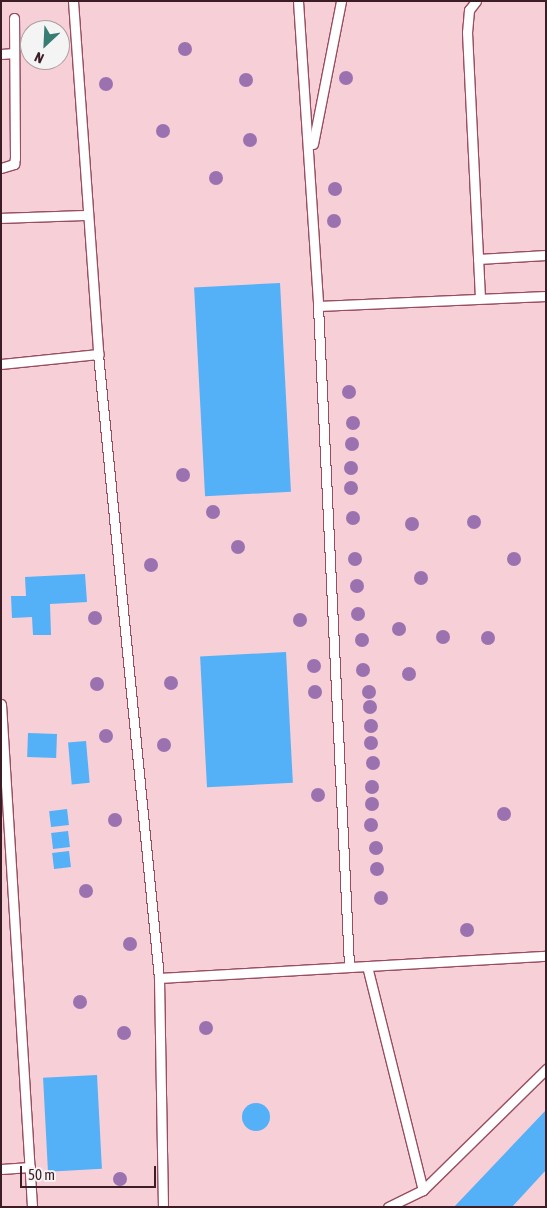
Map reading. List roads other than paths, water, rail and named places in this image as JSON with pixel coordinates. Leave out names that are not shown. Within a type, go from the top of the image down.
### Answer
[{"type":"lane","points":[[73,1],[98,354],[159,978],[163,1207]]},
{"type":"lane","points":[[298,1],[310,157],[318,306],[349,967]]},
{"type":"lane","points":[[310,157],[341,1]]},
{"type":"lane","points":[[476,1],[469,10],[468,32],[480,298]]},
{"type":"lane","points":[[1,168],[14,164],[15,158],[14,18]]},
{"type":"lane","points":[[1,54],[14,53]]},
{"type":"lane","points":[[1,218],[87,215]]},
{"type":"lane","points":[[478,259],[546,255]]},
{"type":"lane","points":[[318,306],[546,296]]},
{"type":"lane","points":[[1,364],[98,354]]},
{"type":"lane","points":[[1,704],[32,1207]]},
{"type":"lane","points":[[159,978],[546,956]]},
{"type":"lane","points":[[368,966],[423,1190]]},
{"type":"lane","points":[[388,1207],[423,1190],[546,1069]]},
{"type":"lane","points":[[1,1169],[30,1167]]}]
